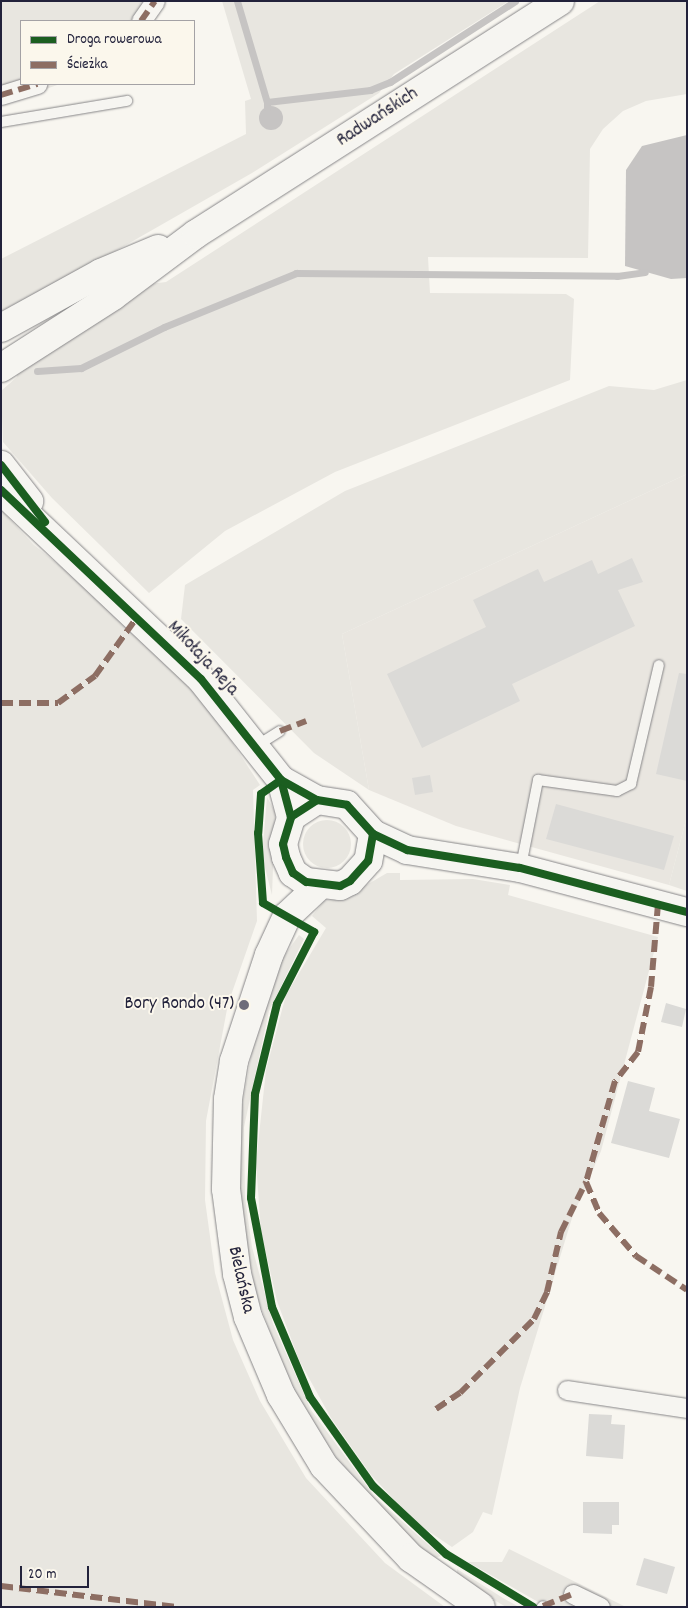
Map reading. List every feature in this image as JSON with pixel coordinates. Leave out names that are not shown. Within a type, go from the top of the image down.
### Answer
[{"type":"street","points":[[142,20],[156,1]]},
{"type":"street","name":"Radwańskich","points":[[1,368],[113,296],[196,234],[560,1]]},
{"type":"street","points":[[1,95],[34,85]]},
{"type":"street","name":"Radwańskich","points":[[1,328],[101,273],[196,234]]},
{"type":"street","name":"Mikołaja Reja","points":[[1,465],[62,544]]},
{"type":"street","name":"Mikołaja Reja","points":[[1,490],[62,544],[196,673],[256,746],[281,780],[291,817]]},
{"type":"street","points":[[281,780],[317,800],[347,805],[373,834],[407,850],[520,868],[687,912]]},
{"type":"street","points":[[287,916],[293,873],[284,844],[291,817],[317,800]]},
{"type":"street","points":[[293,873],[318,887],[350,881],[368,861],[373,834]]},
{"type":"street","points":[[368,861],[407,850]]},
{"type":"street","name":"Bielańska","points":[[318,887],[287,916],[249,1005],[228,1099],[230,1232],[248,1317],[280,1395],[348,1497],[411,1558],[481,1607]]},
{"type":"street","points":[[567,1390],[687,1408]]},
{"type":"street","points":[[573,1594],[600,1607]]},
{"type":"lane","points":[[1,122],[127,101]]},
{"type":"lane","points":[[520,868],[538,780],[617,791],[631,784],[660,665]]},
{"type":"lane","points":[[256,746],[280,731]]},
{"type":"shaded area","points":[[1,1],[166,1],[151,20],[20,20],[20,85],[57,85],[1,105]]},
{"type":"shaded area","points":[[222,1],[509,1],[394,74],[379,93],[252,173],[70,277],[1,311],[1,259],[246,134],[245,101],[251,99]]},
{"type":"shaded area","points":[[600,1],[687,1],[687,94],[646,101],[623,111],[603,129],[590,149],[588,258],[428,257],[430,293],[566,294],[574,299],[570,380],[335,472],[225,531],[149,593],[52,498],[3,442],[1,391],[17,377],[15,369],[150,284],[166,282]]},
{"type":"shaded area","points":[[271,106],[279,110],[283,118],[279,126],[271,130],[263,126],[259,118],[263,110]]},
{"type":"shaded area","points":[[687,135],[687,278],[671,279],[625,266],[626,170],[642,146]]},
{"type":"shaded area","points":[[687,380],[687,474],[342,634],[369,790],[314,753],[181,619],[185,585],[345,491],[609,386],[654,390]]},
{"type":"shaded area","points":[[687,474],[687,816],[669,885],[456,826],[369,790],[342,634]]},
{"type":"shaded area","points":[[1,510],[34,545],[107,604],[206,702],[260,785],[253,790],[257,921],[228,1004],[206,1121],[205,1200],[215,1273],[233,1340],[260,1401],[306,1478],[385,1563],[445,1607],[1,1607]]},
{"type":"shaded area","points":[[267,797],[275,812],[272,895],[262,856]]},
{"type":"shaded area","points":[[687,816],[687,891],[669,885]]},
{"type":"shaded area","points":[[322,820],[332,820],[344,827],[351,839],[351,849],[344,861],[332,868],[322,868],[314,864],[307,857],[303,849],[303,839],[307,831],[314,824]]},
{"type":"shaded area","points":[[387,873],[400,873],[400,880],[473,879],[510,885],[508,895],[658,937],[601,1151],[572,1218],[520,1388],[492,1515],[483,1512],[473,1532],[452,1547],[416,1523],[371,1475],[331,1418],[299,1360],[277,1301],[261,1231],[256,1163],[266,1070],[286,995],[326,928],[312,916],[324,901],[351,894]]},
{"type":"shaded area","points":[[299,935],[304,939],[269,1011],[244,1127],[245,1197],[252,1247],[273,1324],[311,1410],[375,1497],[441,1556],[431,1559],[347,1474],[324,1442],[286,1375],[255,1291],[239,1198],[238,1127],[252,1051],[282,959]]},
{"type":"shaded area","points":[[509,1549],[626,1607],[547,1607],[468,1562],[502,1562]]},
{"type":"shaded area","points":[[457,1569],[519,1607],[506,1607],[457,1578]]},
{"type":"building","points":[[632,558],[643,582],[618,590],[635,626],[512,684],[520,701],[422,748],[387,674],[486,627],[473,600],[538,569],[544,582],[592,560],[598,574]]},
{"type":"building","points":[[679,673],[687,674],[687,781],[656,774]]},
{"type":"building","points":[[430,775],[433,792],[415,795],[412,778]]},
{"type":"building","points":[[556,804],[674,836],[664,870],[546,839]]},
{"type":"building","points":[[666,1003],[686,1009],[682,1027],[661,1022]]},
{"type":"building","points":[[628,1081],[655,1088],[649,1111],[680,1119],[669,1158],[611,1143]]},
{"type":"building","points":[[589,1414],[612,1415],[611,1424],[625,1425],[623,1459],[586,1456]]},
{"type":"building","points":[[583,1502],[619,1502],[619,1525],[612,1525],[612,1534],[583,1533]]},
{"type":"building","points":[[644,1558],[675,1567],[667,1594],[636,1585]]},
{"type":"waterway","points":[[237,1],[267,102]]},
{"type":"waterway","points":[[267,107],[267,102],[370,90],[390,82],[515,1]]},
{"type":"waterway","points":[[37,371],[81,368],[164,327],[296,273],[617,276],[645,272]]},
{"type":"marked path","points":[[142,20],[155,1]]},
{"type":"marked path","points":[[1,95],[34,85]]},
{"type":"marked path","points":[[1,703],[58,703],[95,676],[138,616]]},
{"type":"marked path","points":[[280,731],[306,721]]},
{"type":"marked path","points":[[658,904],[651,987],[638,1052],[615,1081],[586,1182],[599,1213],[636,1256],[687,1290]]},
{"type":"marked path","points":[[436,1409],[460,1393],[534,1319],[547,1292],[561,1232],[586,1182]]},
{"type":"marked path","points":[[1,1586],[177,1607]]},
{"type":"marked path","points":[[543,1606],[573,1594]]},
{"type":"cycle path","points":[[1,465],[45,522]]},
{"type":"cycle path","points":[[1,490],[201,679],[281,780],[291,817]]},
{"type":"cycle path","points":[[281,780],[261,794],[258,833],[263,903],[314,932],[277,1004],[255,1094],[251,1198],[272,1307],[310,1397],[373,1486],[446,1554],[533,1607]]},
{"type":"cycle path","points":[[281,780],[317,800],[347,805],[373,834],[368,861],[350,881],[340,886],[306,882],[293,873],[286,857],[283,844],[291,817],[317,800]]},
{"type":"cycle path","points":[[373,834],[407,850],[520,868],[687,912]]},
{"type":"place","name":"Bory Rondo (47)","points":[[244,1005]]}]
